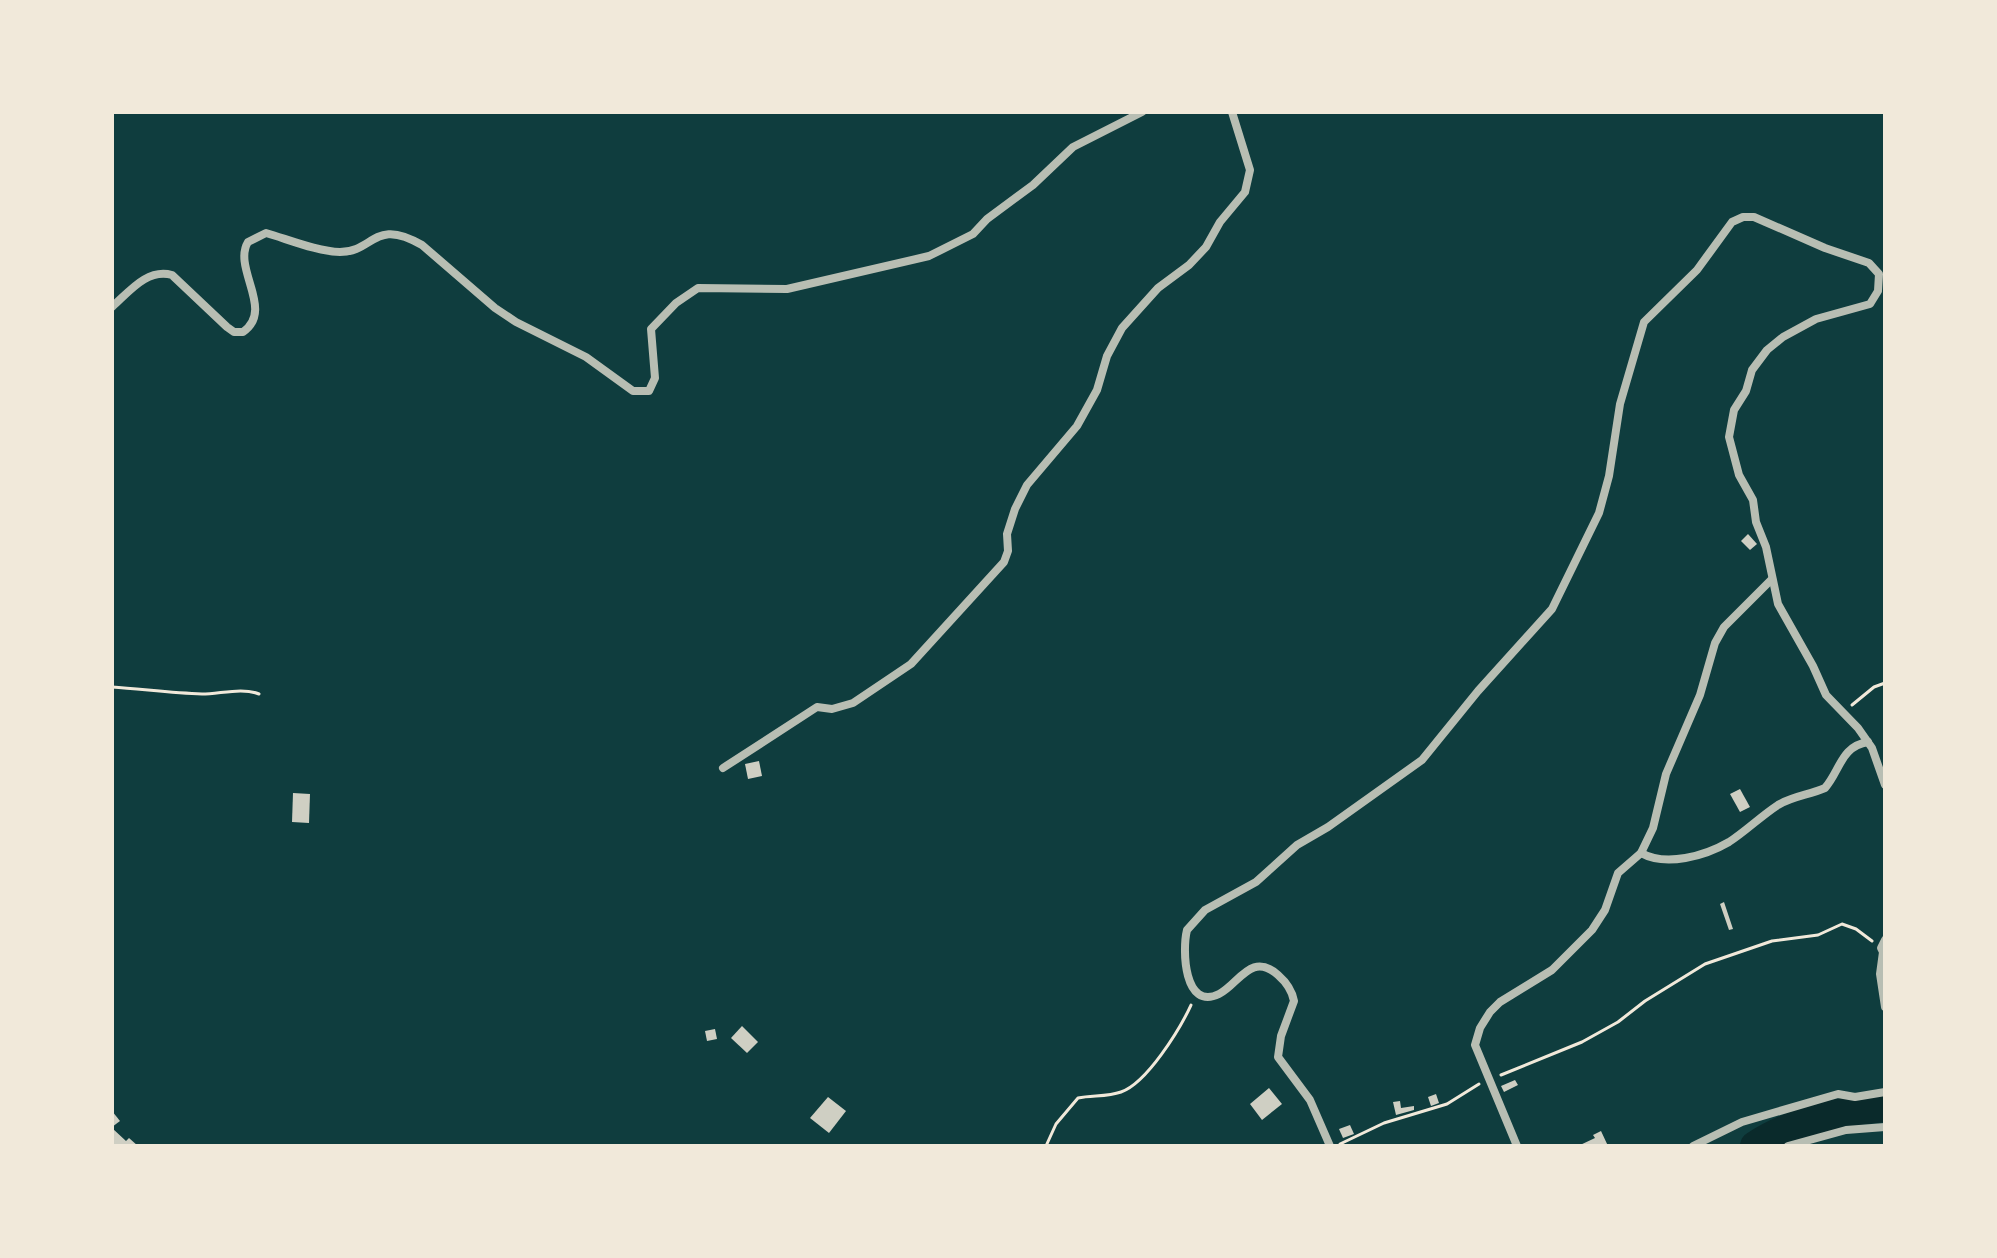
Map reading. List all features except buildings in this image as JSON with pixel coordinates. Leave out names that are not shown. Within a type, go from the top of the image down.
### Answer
[{"type":"street","points":[[112,307],[153,274],[164,273],[172,275],[227,327],[234,332],[243,332],[252,321],[255,305],[243,256],[248,242],[266,233],[336,252],[348,252],[373,237],[389,234],[411,238],[495,308],[516,322],[576,351],[633,391],[641,393],[649,391],[655,378],[651,329],[661,316],[691,291],[707,286],[787,289],[929,256],[973,234],[987,219],[1033,185],[1073,147],[1142,112]]},
{"type":"street","points":[[723,768],[817,707],[832,709],[853,703],[911,664],[1004,562],[1008,551],[1007,534],[1027,485],[1077,426],[1097,390],[1107,356],[1122,328],[1158,288],[1189,265],[1206,247],[1220,222],[1245,192],[1250,170],[1232,112]]},
{"type":"street","points":[[1333,1146],[1310,1100],[1278,1057],[1281,1036],[1294,1001],[1288,985],[1271,970],[1258,967],[1244,972],[1219,994],[1197,993],[1189,981],[1187,930],[1198,916],[1256,882],[1297,845],[1328,827],[1422,760],[1478,691],[1552,609],[1601,504],[1620,404],[1642,327],[1650,315],[1697,270],[1724,231],[1743,217],[1754,217],[1825,248],[1869,263],[1879,274],[1880,283],[1870,304],[1816,319],[1783,337],[1767,350],[1752,370],[1746,391],[1734,410],[1729,437],[1733,459],[1753,500],[1778,604],[1826,695],[1868,742],[1885,785]]},
{"type":"street","points":[[1517,1146],[1475,1045],[1480,1028],[1500,1002],[1552,970],[1592,930],[1605,910],[1618,873],[1641,853],[1653,828],[1666,774],[1700,695],[1715,643],[1724,627],[1772,579]]},
{"type":"street","points":[[1641,853],[1672,860],[1725,844],[1791,798],[1825,788],[1845,753],[1859,743],[1868,742]]},
{"type":"street","points":[[1883,944],[1880,974],[1885,1007]]},
{"type":"street","points":[[1693,1146],[1742,1122],[1838,1094],[1855,1097],[1885,1092]]},
{"type":"street","points":[[1788,1146],[1846,1130],[1885,1127]]},
{"type":"path","points":[[1845,716],[1857,700],[1885,683]]},
{"type":"path","points":[[112,687],[204,694],[251,691],[259,694]]},
{"type":"path","points":[[1333,1146],[1384,1123],[1447,1104],[1491,1079],[1582,1042],[1705,964],[1772,941],[1818,935],[1842,924],[1883,944]]},
{"type":"path","points":[[1046,1146],[1056,1124],[1078,1098],[1111,1095],[1137,1082],[1175,1037],[1197,993]]},
{"type":"waterway","points":[[1755,1146],[1785,1130],[1818,1119],[1885,1107]]}]
